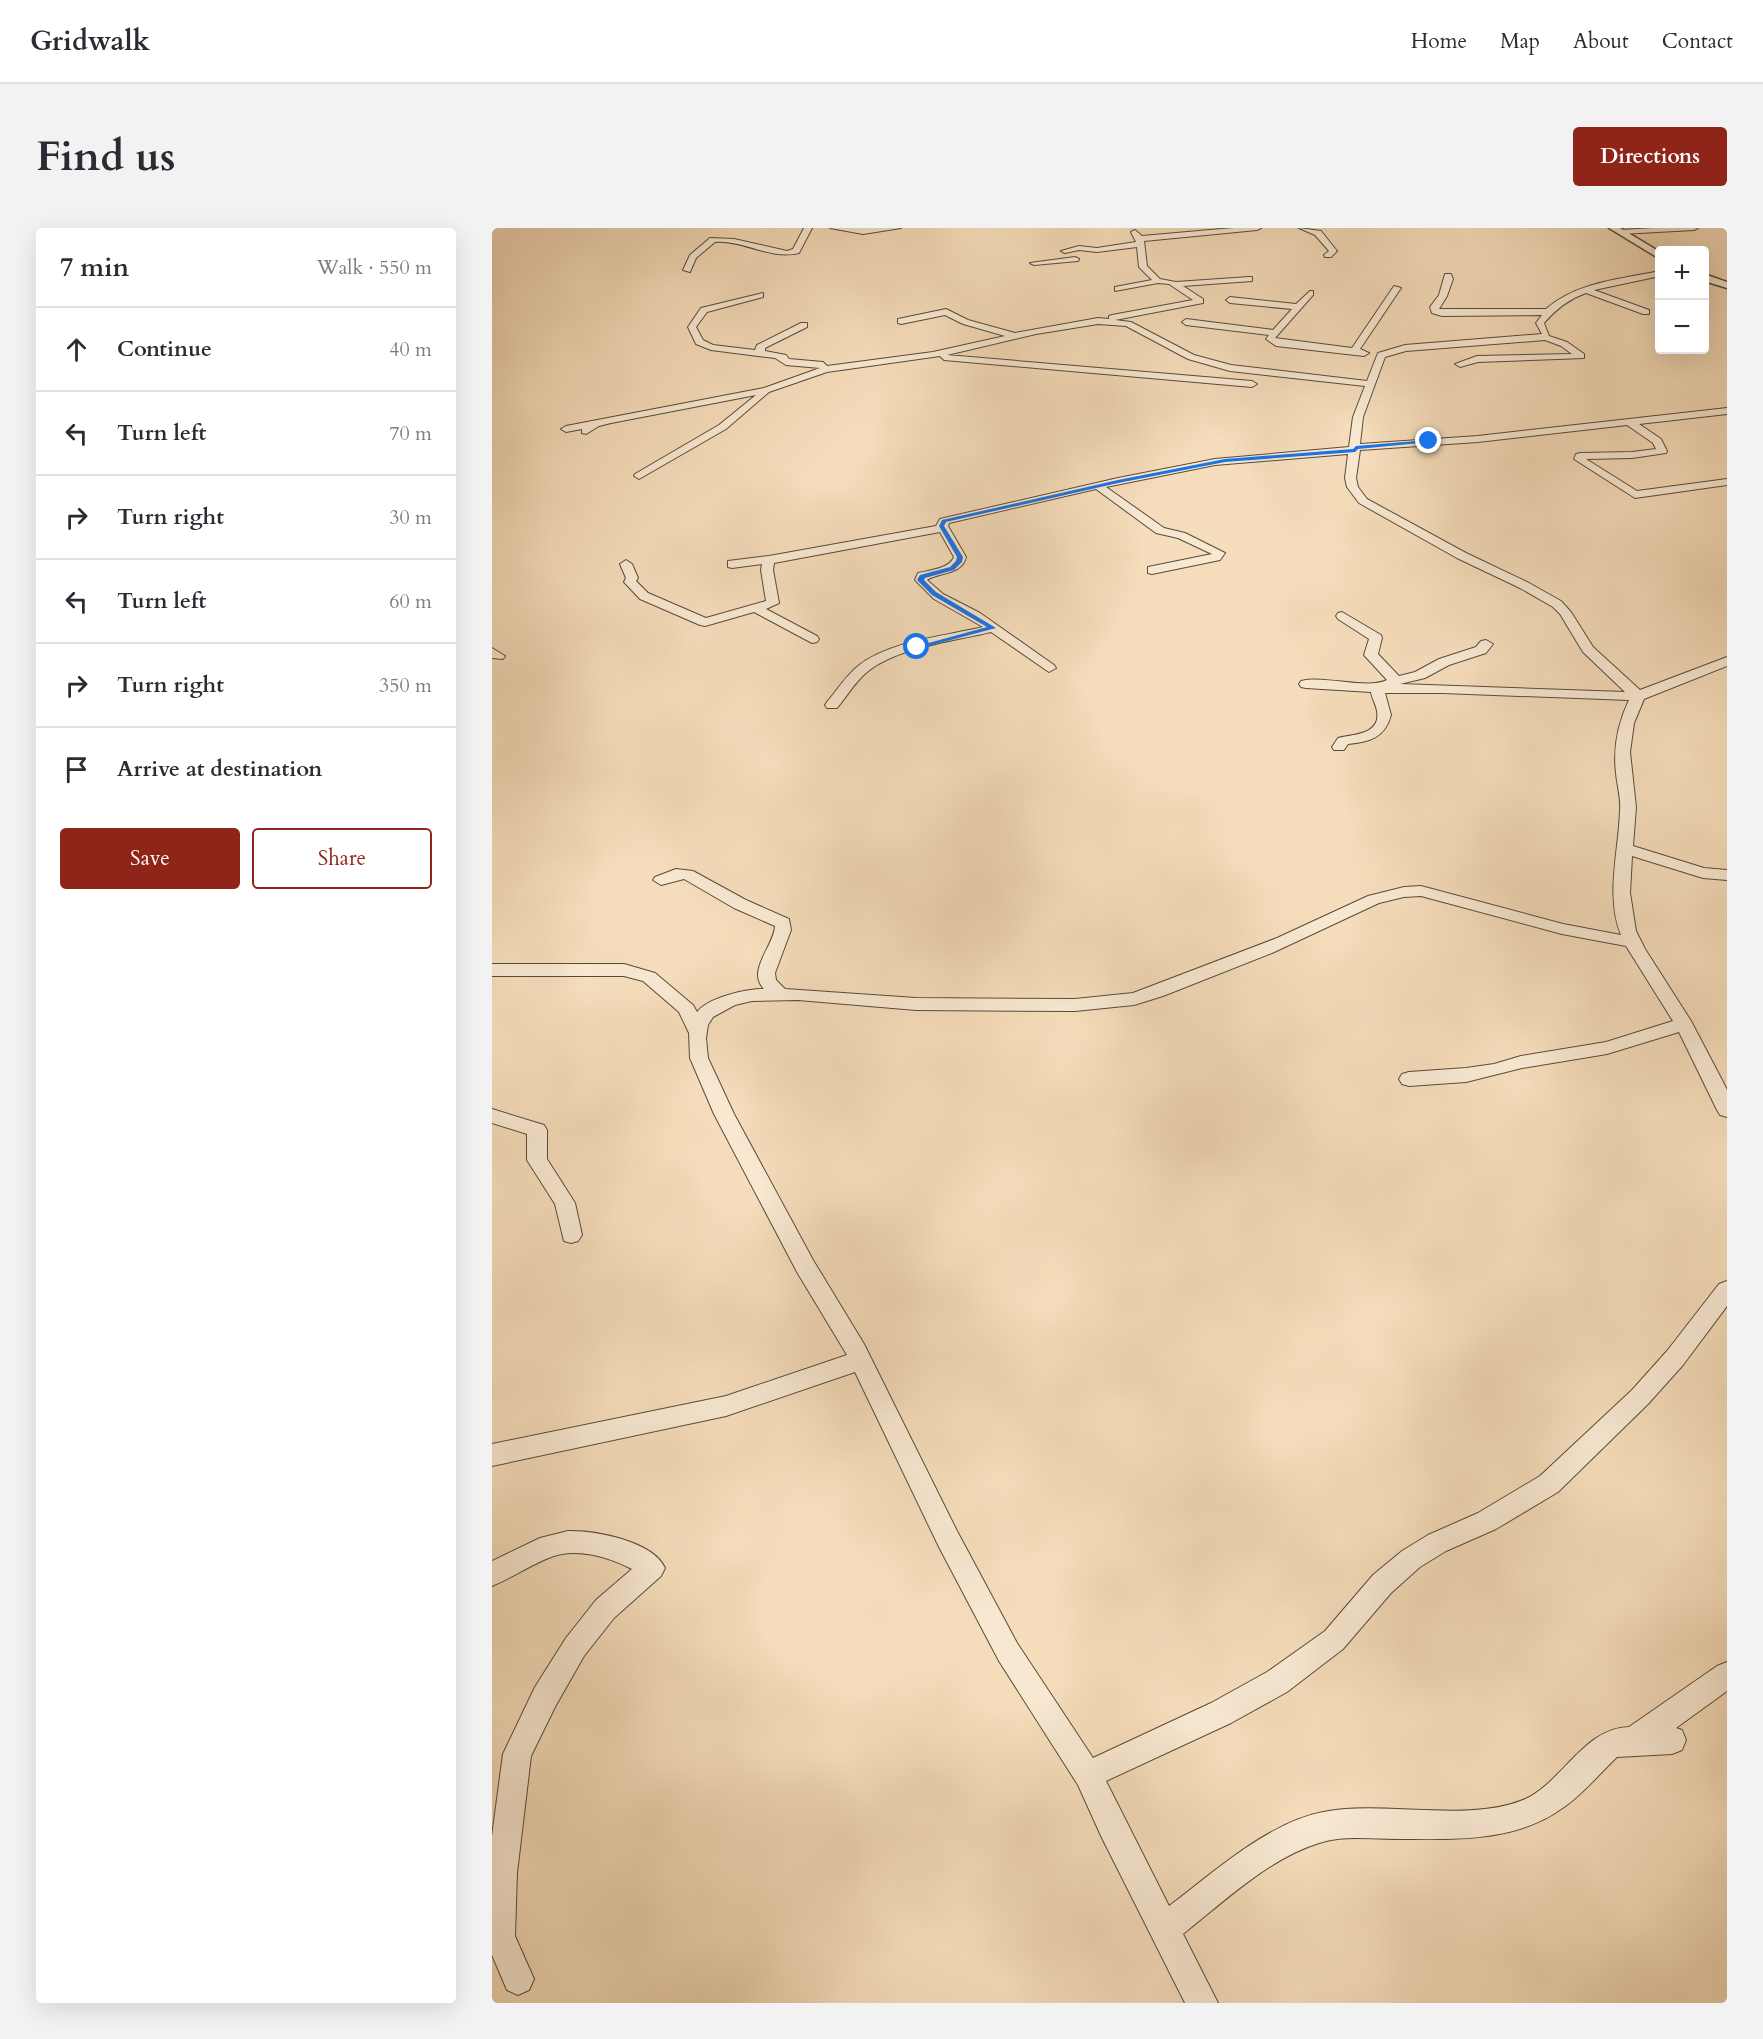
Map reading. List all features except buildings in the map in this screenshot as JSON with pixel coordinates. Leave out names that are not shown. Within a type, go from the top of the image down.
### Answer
[{"type":"street","points":[[687,270],[692,260],[709,241],[721,239],[743,241],[780,253],[791,253],[796,251],[808,228]]},
{"type":"street","points":[[834,228],[863,232],[897,228]]},
{"type":"street","points":[[1134,228],[1140,242],[1141,263],[1147,272],[1158,280],[1176,284],[1249,279]]},
{"type":"street","points":[[1034,263],[1076,261],[1068,250],[1097,250],[1140,242],[1257,228]]},
{"type":"street","points":[[1303,228],[1318,233],[1333,250],[1328,255]]},
{"type":"street","points":[[1617,230],[1694,228]]},
{"type":"street","points":[[1617,230],[1655,254]]},
{"type":"street","points":[[700,250],[712,251]]},
{"type":"street","points":[[1545,337],[1546,334],[1540,323],[1568,295],[1585,289],[1655,274]]},
{"type":"street","points":[[1448,276],[1446,290],[1434,307],[1435,311],[1442,313],[1550,312]]},
{"type":"street","points":[[1709,279],[1727,285]]},
{"type":"street","points":[[1118,289],[1158,280]]},
{"type":"street","points":[[566,429],[766,390],[832,368],[933,355],[1015,336],[1200,301],[1176,284]]},
{"type":"street","points":[[1354,351],[1397,288]]},
{"type":"street","points":[[1585,289],[1646,312]]},
{"type":"street","points":[[1310,293],[1270,339],[1276,343],[1383,354],[1405,348],[1515,342],[1545,337],[1564,344],[1581,356],[1477,359],[1460,364]]},
{"type":"street","points":[[760,294],[704,310],[692,327],[699,342],[706,346],[783,357],[786,362],[832,368]]},
{"type":"street","points":[[1230,300],[1298,307]]},
{"type":"street","points":[[901,321],[946,312],[966,322],[1015,336]]},
{"type":"street","points":[[1098,321],[1128,324],[1191,357],[1230,369],[1370,384]]},
{"type":"street","points":[[1186,322],[1276,333]]},
{"type":"street","points":[[760,352],[760,347],[772,339],[804,325]]},
{"type":"street","points":[[1383,354],[1358,417],[1359,425],[1351,462],[1350,480],[1357,495],[1385,514],[1431,537],[1465,558],[1558,605],[1583,643],[1613,675],[1638,696]]},
{"type":"street","points":[[933,355],[995,363],[1266,386]]},
{"type":"street","points":[[639,476],[678,452],[694,447],[752,406],[766,390]]},
{"type":"street","points":[[1354,396],[1365,397]]},
{"type":"street","points":[[1049,668],[993,628],[934,594],[921,580],[922,576],[952,568],[959,562],[960,557],[942,523],[1098,486],[1225,460],[1478,439],[1727,411]]},
{"type":"street","points":[[1629,422],[1657,441],[1662,451],[1632,456],[1580,456],[1579,459],[1635,495],[1727,482]]},
{"type":"street","points":[[586,431],[595,424]]},
{"type":"street","points":[[1098,486],[1160,531],[1181,535],[1219,553],[1216,557],[1152,570]]},
{"type":"street","points":[[732,564],[769,560],[943,528]]},
{"type":"street","points":[[626,564],[632,578],[630,582],[644,596],[705,622],[772,603],[767,570],[769,560]]},
{"type":"street","points":[[755,608],[812,639]]},
{"type":"street","points":[[1342,616],[1376,638],[1371,655],[1396,681]]},
{"type":"street","points":[[832,705],[860,672],[877,661],[917,647],[993,628]]},
{"type":"street","points":[[1377,689],[1420,675],[1444,662],[1481,650],[1486,644]]},
{"type":"street","points":[[1306,684],[1363,686],[1377,689],[1527,693],[1589,698],[1638,696],[1727,661]]},
{"type":"street","points":[[1339,747],[1343,741],[1364,740],[1378,730],[1384,718],[1384,709],[1377,696],[1377,689]]},
{"type":"street","points":[[1638,696],[1630,710],[1623,747],[1623,770],[1628,806],[1625,849],[1625,920],[1632,942],[1701,1053],[1727,1110]]},
{"type":"street","points":[[1625,849],[1703,873],[1727,874]]},
{"type":"street","points":[[661,880],[676,874],[687,874],[740,904],[783,923],[783,931],[765,971],[767,982],[779,993]]},
{"type":"street","points":[[1202,2003],[1088,1775],[1008,1652],[948,1539],[860,1360],[805,1266],[724,1114],[699,1058],[699,1025],[706,1013],[716,1007],[752,995],[779,993],[916,1004],[1075,1005],[1134,999],[1157,992],[1303,933],[1371,899],[1406,891],[1420,891],[1562,929],[1632,942]]},
{"type":"street","points":[[492,970],[624,970],[649,977],[687,1009],[698,1033]]},
{"type":"street","points":[[1409,1079],[1476,1073],[1521,1062],[1607,1048],[1684,1024]]},
{"type":"street","points":[[492,1116],[537,1130],[537,1160],[566,1203],[571,1235]]},
{"type":"street","points":[[1088,1775],[1221,1713],[1277,1682],[1335,1640],[1382,1584],[1411,1558],[1437,1543],[1487,1521],[1549,1484],[1640,1397],[1675,1358],[1727,1290]]},
{"type":"street","points":[[492,1455],[528,1445],[631,1428],[728,1406],[860,1360]]},
{"type":"street","points":[[492,1574],[554,1544],[588,1543],[634,1556],[651,1568],[605,1609],[575,1647],[545,1697],[517,1754],[509,1801],[502,1873],[500,1937],[518,1979]]},
{"type":"street","points":[[1633,1741],[1727,1675]]},
{"type":"street","points":[[1164,1929],[1249,1864],[1292,1838],[1322,1827],[1350,1824],[1472,1824],[1512,1818],[1533,1811],[1556,1796],[1608,1746],[1622,1741],[1672,1740]]},
{"type":"route","points":[[917,647],[993,628],[966,610],[934,594],[921,580],[922,576],[958,565],[960,557],[942,526],[944,521],[1118,481],[1225,460],[1305,455],[1355,450],[1356,447],[1429,441]]}]
